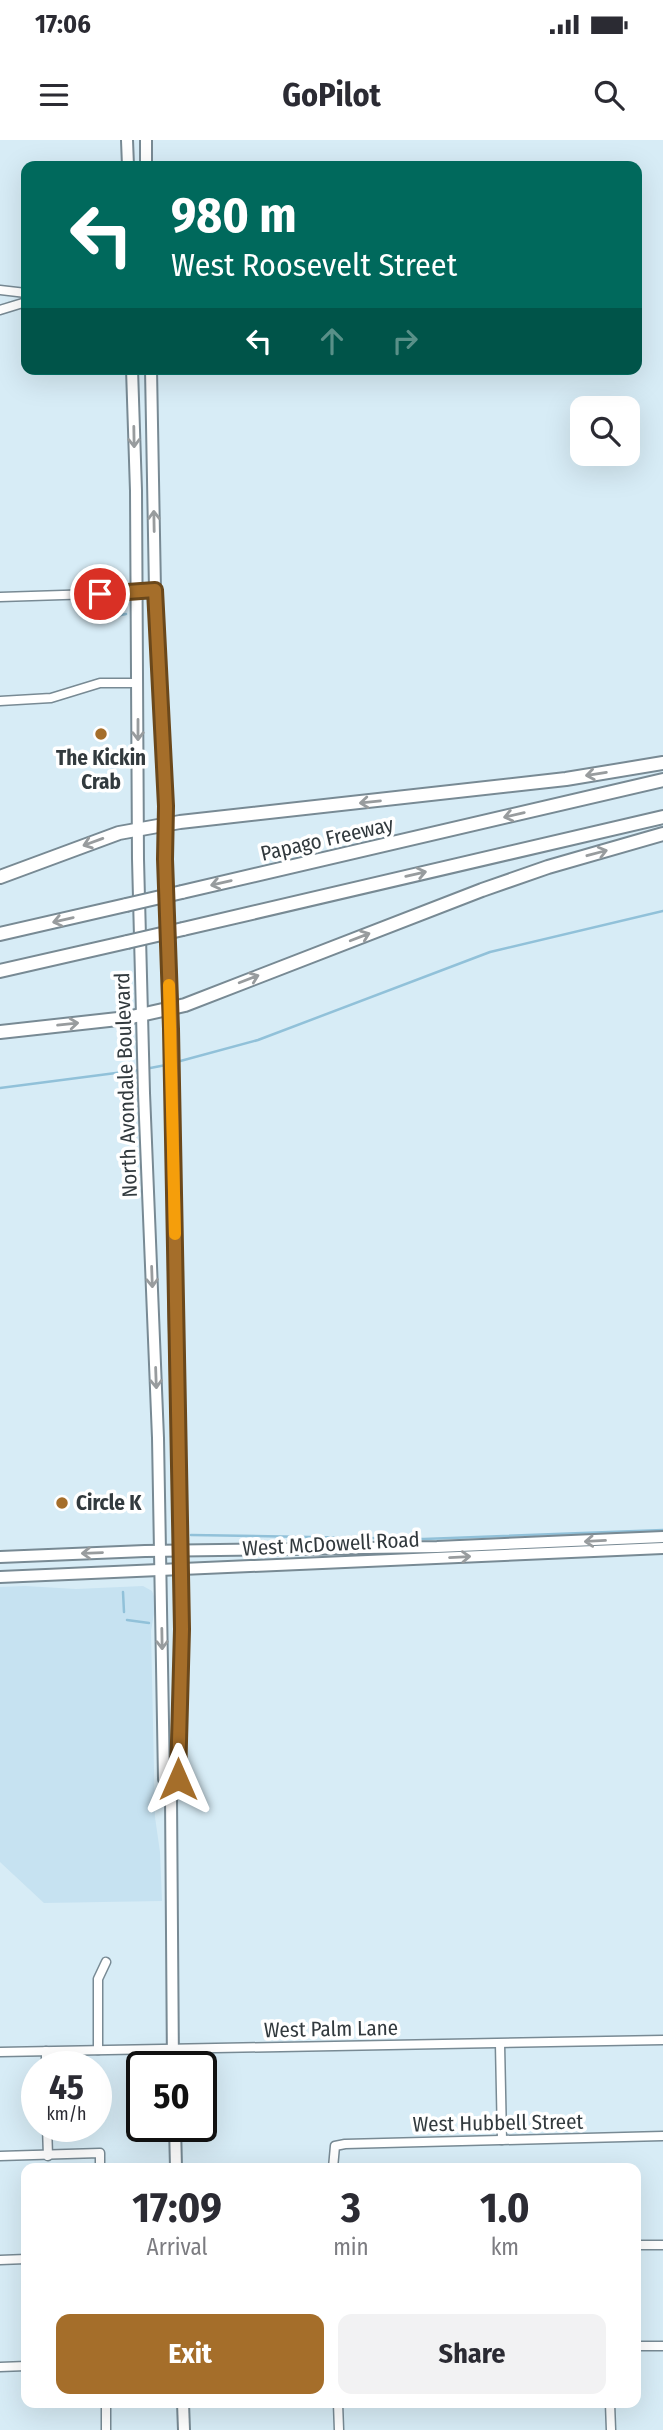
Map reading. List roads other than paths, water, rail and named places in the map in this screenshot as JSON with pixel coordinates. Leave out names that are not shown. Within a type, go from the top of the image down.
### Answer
[{"type":"highway","points":[[0,877],[110,836],[166,825],[566,779],[663,763]]},
{"type":"highway","name":"Papago Freeway","points":[[0,934],[663,780]]},
{"type":"highway","points":[[0,971],[663,817]]},
{"type":"highway","points":[[0,1032],[170,1009],[482,890],[548,867],[663,834]]},
{"type":"main road","points":[[127,140],[128,161]]},
{"type":"main road","points":[[146,140],[146,161]]},
{"type":"main road","name":"North Avondale Boulevard","points":[[132,375],[142,1014],[160,1551],[164,1779],[171,1797],[173,2049]]},
{"type":"main road","name":"North Avondale Boulevard","points":[[148,375],[166,825],[181,1570],[178,1779],[171,1797]]},
{"type":"main road","points":[[153,1318],[175,1319]]},
{"type":"main road","name":"West McDowell Road","points":[[0,1557],[160,1551],[437,1547],[663,1537]]},
{"type":"main road","name":"West McDowell Road","points":[[0,1577],[663,1548]]},
{"type":"main road","points":[[175,2142],[176,2163]]},
{"type":"main road","points":[[183,2408],[184,2430]]},
{"type":"street","points":[[21,293],[0,292],[0,307],[21,303]]},
{"type":"street","points":[[0,597],[155,590]]},
{"type":"street","points":[[0,701],[51,698],[100,683],[137,683]]},
{"type":"street","points":[[98,2050],[98,1979],[106,1962]]},
{"type":"street","name":"West Palm Lane","points":[[46,2051],[663,2040]]},
{"type":"street","points":[[500,2044],[502,2140]]},
{"type":"street","name":"West Palm Lane","points":[[0,2052],[21,2052]]},
{"type":"street","name":"West Hubbell Street","points":[[333,2163],[335,2146],[345,2144],[663,2136]]},
{"type":"street","points":[[48,2142],[48,2156]]},
{"type":"street","points":[[0,2156],[100,2154],[100,2163]]},
{"type":"street","points":[[641,2245],[663,2245]]},
{"type":"street","points":[[0,2260],[21,2259]]},
{"type":"street","points":[[641,2346],[663,2346]]},
{"type":"street","points":[[0,2367],[21,2366]]},
{"type":"street","points":[[106,2408],[106,2430]]},
{"type":"street","points":[[338,2408],[339,2430]]},
{"type":"street","points":[[610,2408],[611,2430]]},
{"type":"waterway","points":[[111,617],[126,614]]},
{"type":"waterway","points":[[173,1063],[258,1040],[490,952],[663,911]]},
{"type":"waterway","points":[[145,1069],[166,1065]]},
{"type":"waterway","points":[[0,1088],[139,1070]]},
{"type":"waterway","points":[[191,1535],[424,1539],[663,1530]]},
{"type":"waterway","points":[[123,1592],[124,1612]]},
{"type":"waterway","points":[[127,1620],[149,1623]]},
{"type":"place","name":"The Kickin Crab","points":[[101,734]]},
{"type":"place","name":"Circle K","points":[[62,1503]]}]
